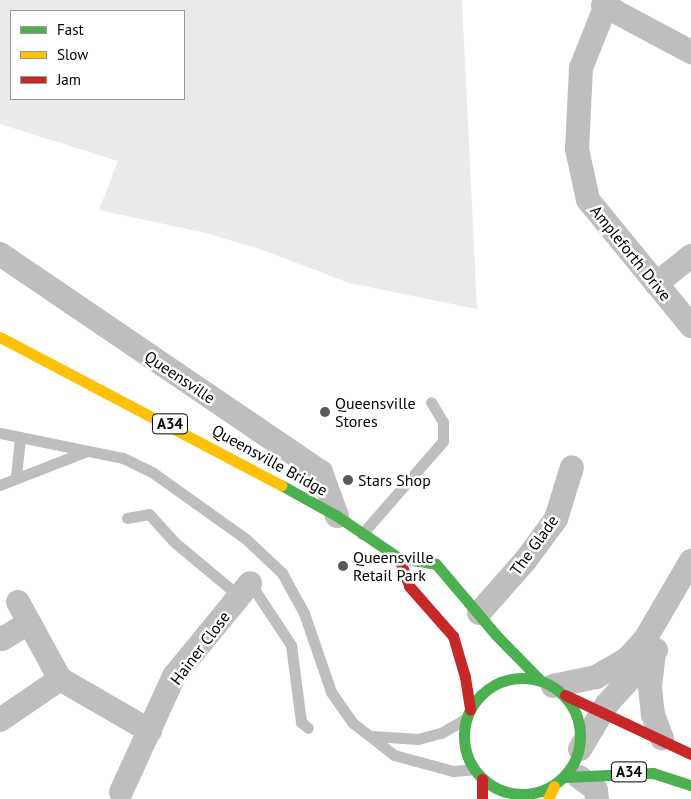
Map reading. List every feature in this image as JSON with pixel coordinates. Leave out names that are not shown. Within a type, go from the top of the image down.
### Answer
[{"type":"main road","name":"Queensville Bridge","points":[[0,337],[212,446],[337,516]]},
{"type":"main road","name":"A34","points":[[337,516],[399,558],[436,564],[479,613],[552,687],[601,714],[662,738],[691,754]]},
{"type":"main road","points":[[399,558],[409,586],[453,636],[466,677],[468,714],[464,744],[474,769],[492,787],[516,795],[542,792],[572,777],[580,749],[578,716],[552,687],[513,679],[498,683],[484,692],[468,714]]},
{"type":"main road","name":"A34","points":[[572,777],[615,772],[653,773],[691,785]]},
{"type":"main road","points":[[482,779],[482,799]]},
{"type":"main road","points":[[548,799],[554,786]]},
{"type":"street","points":[[605,3],[691,52]]},
{"type":"street","name":"Ampleforth Drive","points":[[605,3],[582,68],[577,149],[588,200],[691,326]]},
{"type":"street","name":"Queensville","points":[[0,254],[321,472],[337,516]]},
{"type":"street","points":[[656,284],[691,256]]},
{"type":"street","name":"The Glade","points":[[479,613],[525,561],[556,520],[572,467]]},
{"type":"street","points":[[552,687],[596,677],[626,660],[644,641],[691,560]]},
{"type":"street","name":"Hainer Close","points":[[121,775],[150,731],[174,676],[245,590]]},
{"type":"street","points":[[580,749],[601,714],[654,653],[691,593]]},
{"type":"street","points":[[18,602],[60,679],[150,731]]},
{"type":"street","points":[[2,639],[29,622]]},
{"type":"street","points":[[654,653],[650,687],[653,715],[662,738]]},
{"type":"street","points":[[0,720],[60,679]]},
{"type":"street","points":[[572,777],[596,790],[597,799]]},
{"type":"lane","points":[[362,534],[442,442],[442,422],[431,402]]},
{"type":"lane","points":[[0,433],[123,458],[152,472],[246,539],[282,573],[304,613],[331,692],[353,723],[394,755],[452,771],[474,769]]},
{"type":"lane","points":[[16,477],[20,437]]},
{"type":"lane","points":[[0,485],[16,477],[88,451]]},
{"type":"lane","points":[[127,518],[149,514],[173,541],[245,590],[291,646],[301,722],[308,728]]},
{"type":"lane","points":[[372,736],[418,738],[441,733],[468,714]]},
{"type":"shaded area","points":[[0,0],[462,0],[477,309],[349,283],[263,250],[206,233],[99,210],[118,161],[0,124]]},
{"type":"traffic: fast","points":[[281,485],[337,516],[399,558],[436,564],[496,635],[541,681]]},
{"type":"traffic: fast","points":[[522,678],[544,682],[563,695],[576,714],[580,736],[576,758],[563,777],[544,790],[522,794],[500,790],[481,777],[468,758],[464,736],[468,714],[481,695],[500,682],[522,678]]},
{"type":"traffic: fast","points":[[565,777],[653,773],[691,785]]},
{"type":"traffic: slow","points":[[0,337],[281,485]]},
{"type":"traffic: slow","points":[[548,799],[554,786]]},
{"type":"traffic: jam","points":[[399,558],[409,586],[453,636],[465,677],[470,710]]},
{"type":"traffic: jam","points":[[565,695],[691,754]]},
{"type":"traffic: jam","points":[[482,779],[482,799]]},
{"type":"place","name":"Queensville Stores","points":[[325,412]]},
{"type":"place","name":"Stars Shop","points":[[348,480]]},
{"type":"place","name":"Queensville Retail Park","points":[[343,566]]}]
